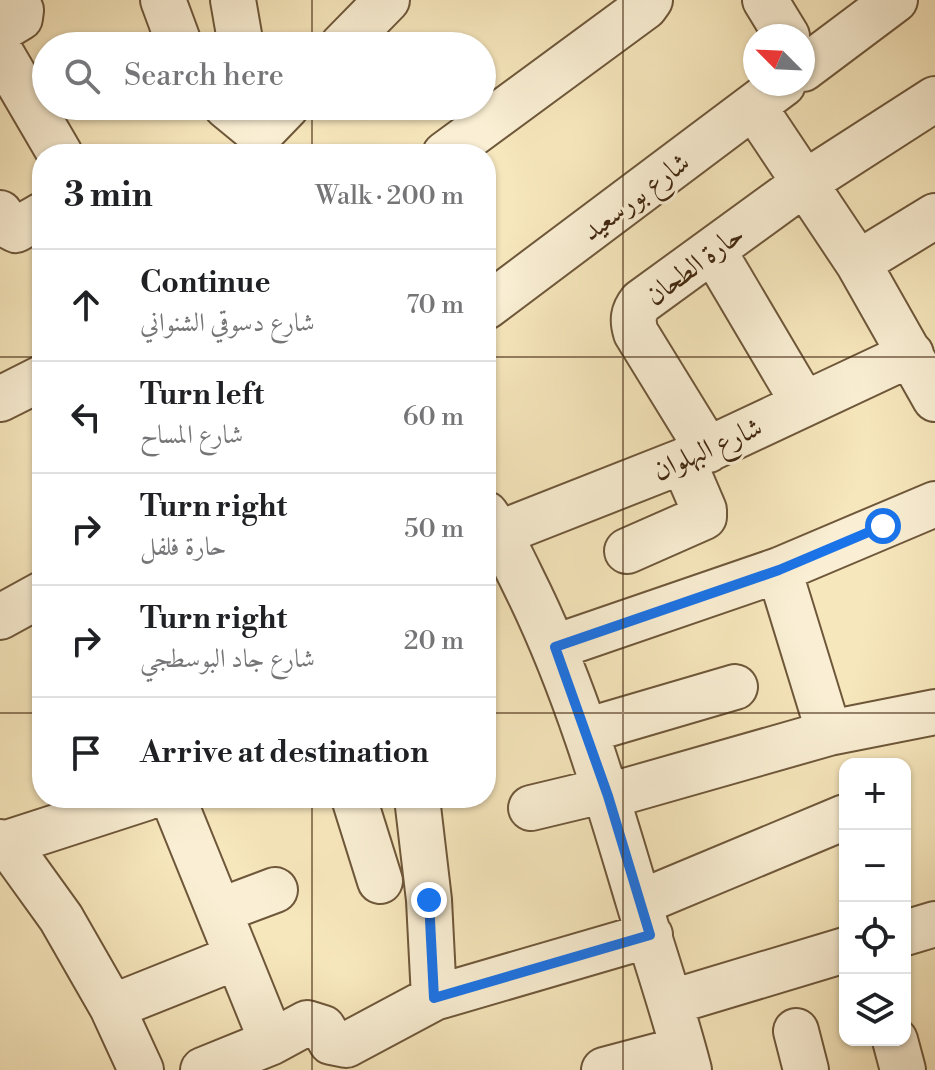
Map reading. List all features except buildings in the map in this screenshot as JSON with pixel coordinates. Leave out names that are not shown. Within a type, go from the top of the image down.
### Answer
[{"type":"street","points":[[163,0],[175,32]]},
{"type":"street","points":[[233,0],[239,32]]},
{"type":"street","points":[[356,32],[387,0]]},
{"type":"street","points":[[496,117],[645,7],[650,0]]},
{"type":"street","points":[[765,0],[773,24]]},
{"type":"street","name":"شارع بورسعيد","points":[[815,54],[895,0]]},
{"type":"street","points":[[0,51],[32,106]]},
{"type":"street","name":"شارع بورسعيد","points":[[496,299],[757,96]]},
{"type":"street","points":[[793,96],[806,182],[927,378]]},
{"type":"street","name":"حارة الطحان","points":[[695,455],[636,333],[633,316],[641,302],[806,182],[935,99]]},
{"type":"street","points":[[40,120],[54,144]]},
{"type":"street","points":[[459,144],[491,120]]},
{"type":"street","points":[[0,213],[8,226],[16,230],[32,221]]},
{"type":"street","points":[[858,263],[935,216]]},
{"type":"street","points":[[713,250],[804,404]]},
{"type":"street","name":"شارع البهلوان","points":[[496,529],[695,455],[804,404],[927,378]]},
{"type":"street","points":[[0,399],[32,383]]},
{"type":"street","points":[[627,551],[704,517],[695,455]]},
{"type":"street","points":[[555,647],[779,570],[935,504]]},
{"type":"street","points":[[496,540],[555,647],[607,793],[672,1002],[686,1059],[604,1070]]},
{"type":"street","points":[[779,570],[829,733]]},
{"type":"street","points":[[0,617],[32,599]]},
{"type":"street","points":[[585,731],[735,687]]},
{"type":"street","points":[[531,808],[607,793],[829,733],[935,712]]},
{"type":"street","points":[[112,808],[4,842],[61,918],[112,1007],[141,1070]]},
{"type":"street","points":[[177,808],[272,1042]]},
{"type":"street","points":[[357,808],[380,881]]},
{"type":"street","points":[[418,808],[429,900],[434,998]]},
{"type":"street","points":[[203,1070],[272,1042],[307,1023],[323,1028],[331,1042],[346,1045],[434,998],[645,919],[839,820]]},
{"type":"street","points":[[219,911],[275,890]]},
{"type":"street","points":[[911,931],[935,924]]},
{"type":"street","points":[[672,1002],[839,952]]},
{"type":"street","points":[[112,1007],[237,957]]},
{"type":"street","points":[[897,1046],[903,1070]]},
{"type":"route","points":[[429,900],[434,998],[650,935],[608,796],[555,647],[779,570],[883,526]]}]
